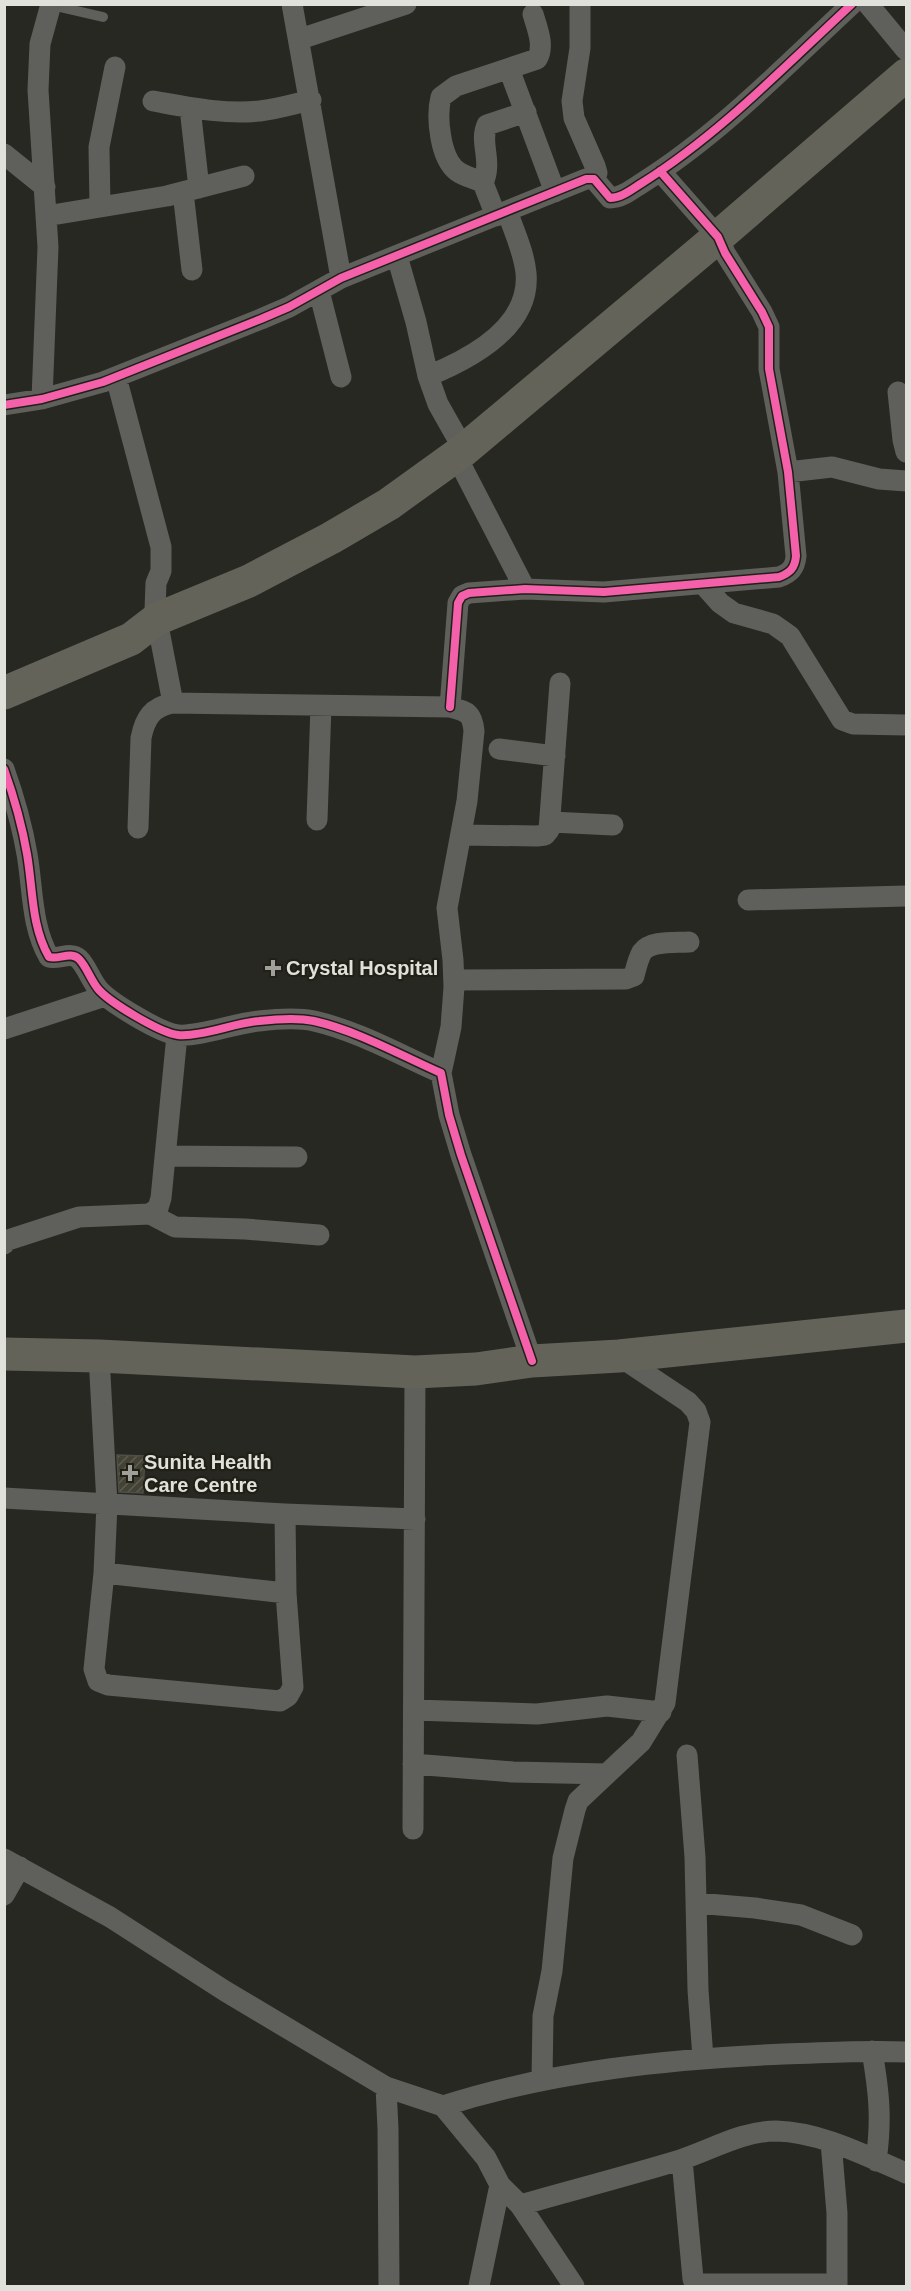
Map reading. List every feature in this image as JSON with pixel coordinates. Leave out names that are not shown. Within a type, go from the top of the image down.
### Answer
[{"type":"main road","points":[[721,245],[906,75]]},
{"type":"main road","points":[[4,693],[150,631],[216,613],[295,578],[394,521],[461,459],[906,95]]},
{"type":"main road","points":[[4,1354],[99,1356],[415,1372],[476,1369],[532,1361],[619,1356],[906,1326]]},
{"type":"street","points":[[292,4],[342,278]]},
{"type":"street","points":[[300,39],[406,4]]},
{"type":"street","points":[[580,4],[580,48],[572,100],[574,118],[597,173],[594,179]]},
{"type":"street","points":[[4,405],[78,390],[116,377],[261,319],[342,278],[586,179],[594,179],[610,198],[617,198],[660,171],[744,104],[852,4]]},
{"type":"street","points":[[868,4],[906,50]]},
{"type":"street","points":[[42,399],[46,306],[46,216],[38,90],[40,44],[50,5]]},
{"type":"street","points":[[428,376],[467,359],[493,340],[511,320],[526,290],[524,260],[502,214],[483,183],[462,174],[446,159],[442,145],[439,105],[441,97],[456,86],[537,59],[541,53],[534,15]]},
{"type":"street","points":[[100,207],[99,147],[115,68]]},
{"type":"street","points":[[509,69],[555,192]]},
{"type":"street","points":[[153,101],[190,108],[258,111],[311,100]]},
{"type":"street","points":[[190,108],[192,270]]},
{"type":"street","points":[[483,183],[487,174],[485,130],[487,125],[526,112]]},
{"type":"street","points":[[4,154],[45,187]]},
{"type":"street","points":[[450,707],[458,603],[462,596],[470,593],[525,589],[604,592],[704,585],[779,577],[789,573],[795,565],[788,472],[769,369],[769,327],[721,245],[660,171]]},
{"type":"street","points":[[46,216],[191,190],[244,176]]},
{"type":"street","points":[[396,256],[416,322],[428,376],[438,404],[461,459],[525,589]]},
{"type":"street","points":[[320,291],[341,377]]},
{"type":"street","points":[[116,377],[161,547],[161,571],[156,583],[150,631],[173,703]]},
{"type":"street","points":[[898,392],[906,452]]},
{"type":"street","points":[[788,472],[832,467],[879,479],[906,481]]},
{"type":"street","points":[[704,585],[720,603],[734,613],[773,624],[790,636],[804,656],[835,713],[842,720],[853,724],[906,725]]},
{"type":"street","points":[[461,835],[537,837],[545,835],[551,822],[560,683]]},
{"type":"street","points":[[138,828],[143,724],[150,713],[160,706],[173,703],[257,703],[450,707],[467,712],[472,719],[474,731],[461,835],[447,908],[454,980],[451,1027],[441,1073],[441,1085],[461,1155],[532,1361]]},
{"type":"street","points":[[317,819],[321,706]]},
{"type":"street","points":[[499,749],[555,756]]},
{"type":"street","points":[[4,769],[21,822],[35,920],[44,949],[49,957],[55,959],[72,955],[79,959],[105,996],[115,1005],[177,1035],[194,1034],[258,1021],[291,1019],[313,1021],[356,1035],[441,1073]]},
{"type":"street","points":[[551,822],[613,825]]},
{"type":"street","points":[[748,900],[906,896]]},
{"type":"street","points":[[454,980],[626,979],[634,975],[640,954],[646,948],[654,945],[689,942]]},
{"type":"street","points":[[4,1029],[105,996]]},
{"type":"street","points":[[150,1214],[158,1208],[161,1198],[177,1035]]},
{"type":"street","points":[[165,1155],[297,1157]]},
{"type":"street","points":[[4,1244],[8,1240],[79,1217],[150,1214],[175,1227],[245,1229],[320,1235]]},
{"type":"street","points":[[99,1356],[107,1504],[104,1573],[94,1669],[98,1681],[108,1685],[279,1701],[288,1696],[293,1687],[286,1593],[285,1514]]},
{"type":"street","points":[[542,2079],[543,2016],[552,1971],[563,1858],[579,1802],[641,1742],[661,1712],[667,1695],[700,1422],[696,1411],[688,1402],[619,1356]]},
{"type":"street","points":[[413,1829],[415,1372]]},
{"type":"street","points":[[4,1498],[415,1519]]},
{"type":"street","points":[[104,1573],[286,1593]]},
{"type":"street","points":[[414,1710],[537,1714],[607,1706],[661,1712]]},
{"type":"street","points":[[687,1755],[695,1857],[698,1989],[703,2058]]},
{"type":"street","points":[[413,1764],[513,1772],[607,1774]]},
{"type":"street","points":[[4,1895],[12,1863],[110,1917],[225,1991],[386,2086],[442,2106],[486,2158],[500,2185],[520,2205],[574,2286]]},
{"type":"street","points":[[696,1904],[755,1908],[801,1915],[852,1935]]},
{"type":"street","points":[[442,2106],[485,2092],[542,2079],[703,2058],[872,2051],[906,2052]]},
{"type":"street","points":[[872,2051],[880,2094],[880,2127],[876,2161]]},
{"type":"street","points":[[386,2086],[389,2286]]},
{"type":"street","points":[[520,2205],[682,2160],[758,2132],[795,2133],[831,2142],[906,2173]]},
{"type":"street","points":[[682,2160],[693,2279],[698,2284],[837,2285],[837,2213],[831,2142]]},
{"type":"street","points":[[479,2286],[500,2185]]},
{"type":"lane","points":[[50,5],[104,17]]},
{"type":"building","points":[[117,1455],[145,1456],[143,1493],[119,1492]]},
{"type":"cycle path","points":[[4,405],[42,399],[103,382],[289,307],[341,278],[586,179],[594,179],[610,198],[623,195],[671,164],[725,121],[852,4]]},
{"type":"cycle path","points":[[450,707],[458,603],[462,596],[469,593],[525,589],[604,592],[779,577],[793,567],[796,556],[788,472],[769,369],[769,327],[718,237],[660,171]]},
{"type":"cycle path","points":[[4,769],[23,832],[39,933],[49,957],[76,957],[99,990],[136,1017],[170,1033],[197,1034],[266,1020],[314,1021],[363,1037],[441,1073],[449,1115],[461,1155],[532,1361]]},
{"type":"place","name":"Crystal Hospital","points":[[273,968]]},
{"type":"place","name":"Sunita Health Care Centre","points":[[130,1473]]}]
